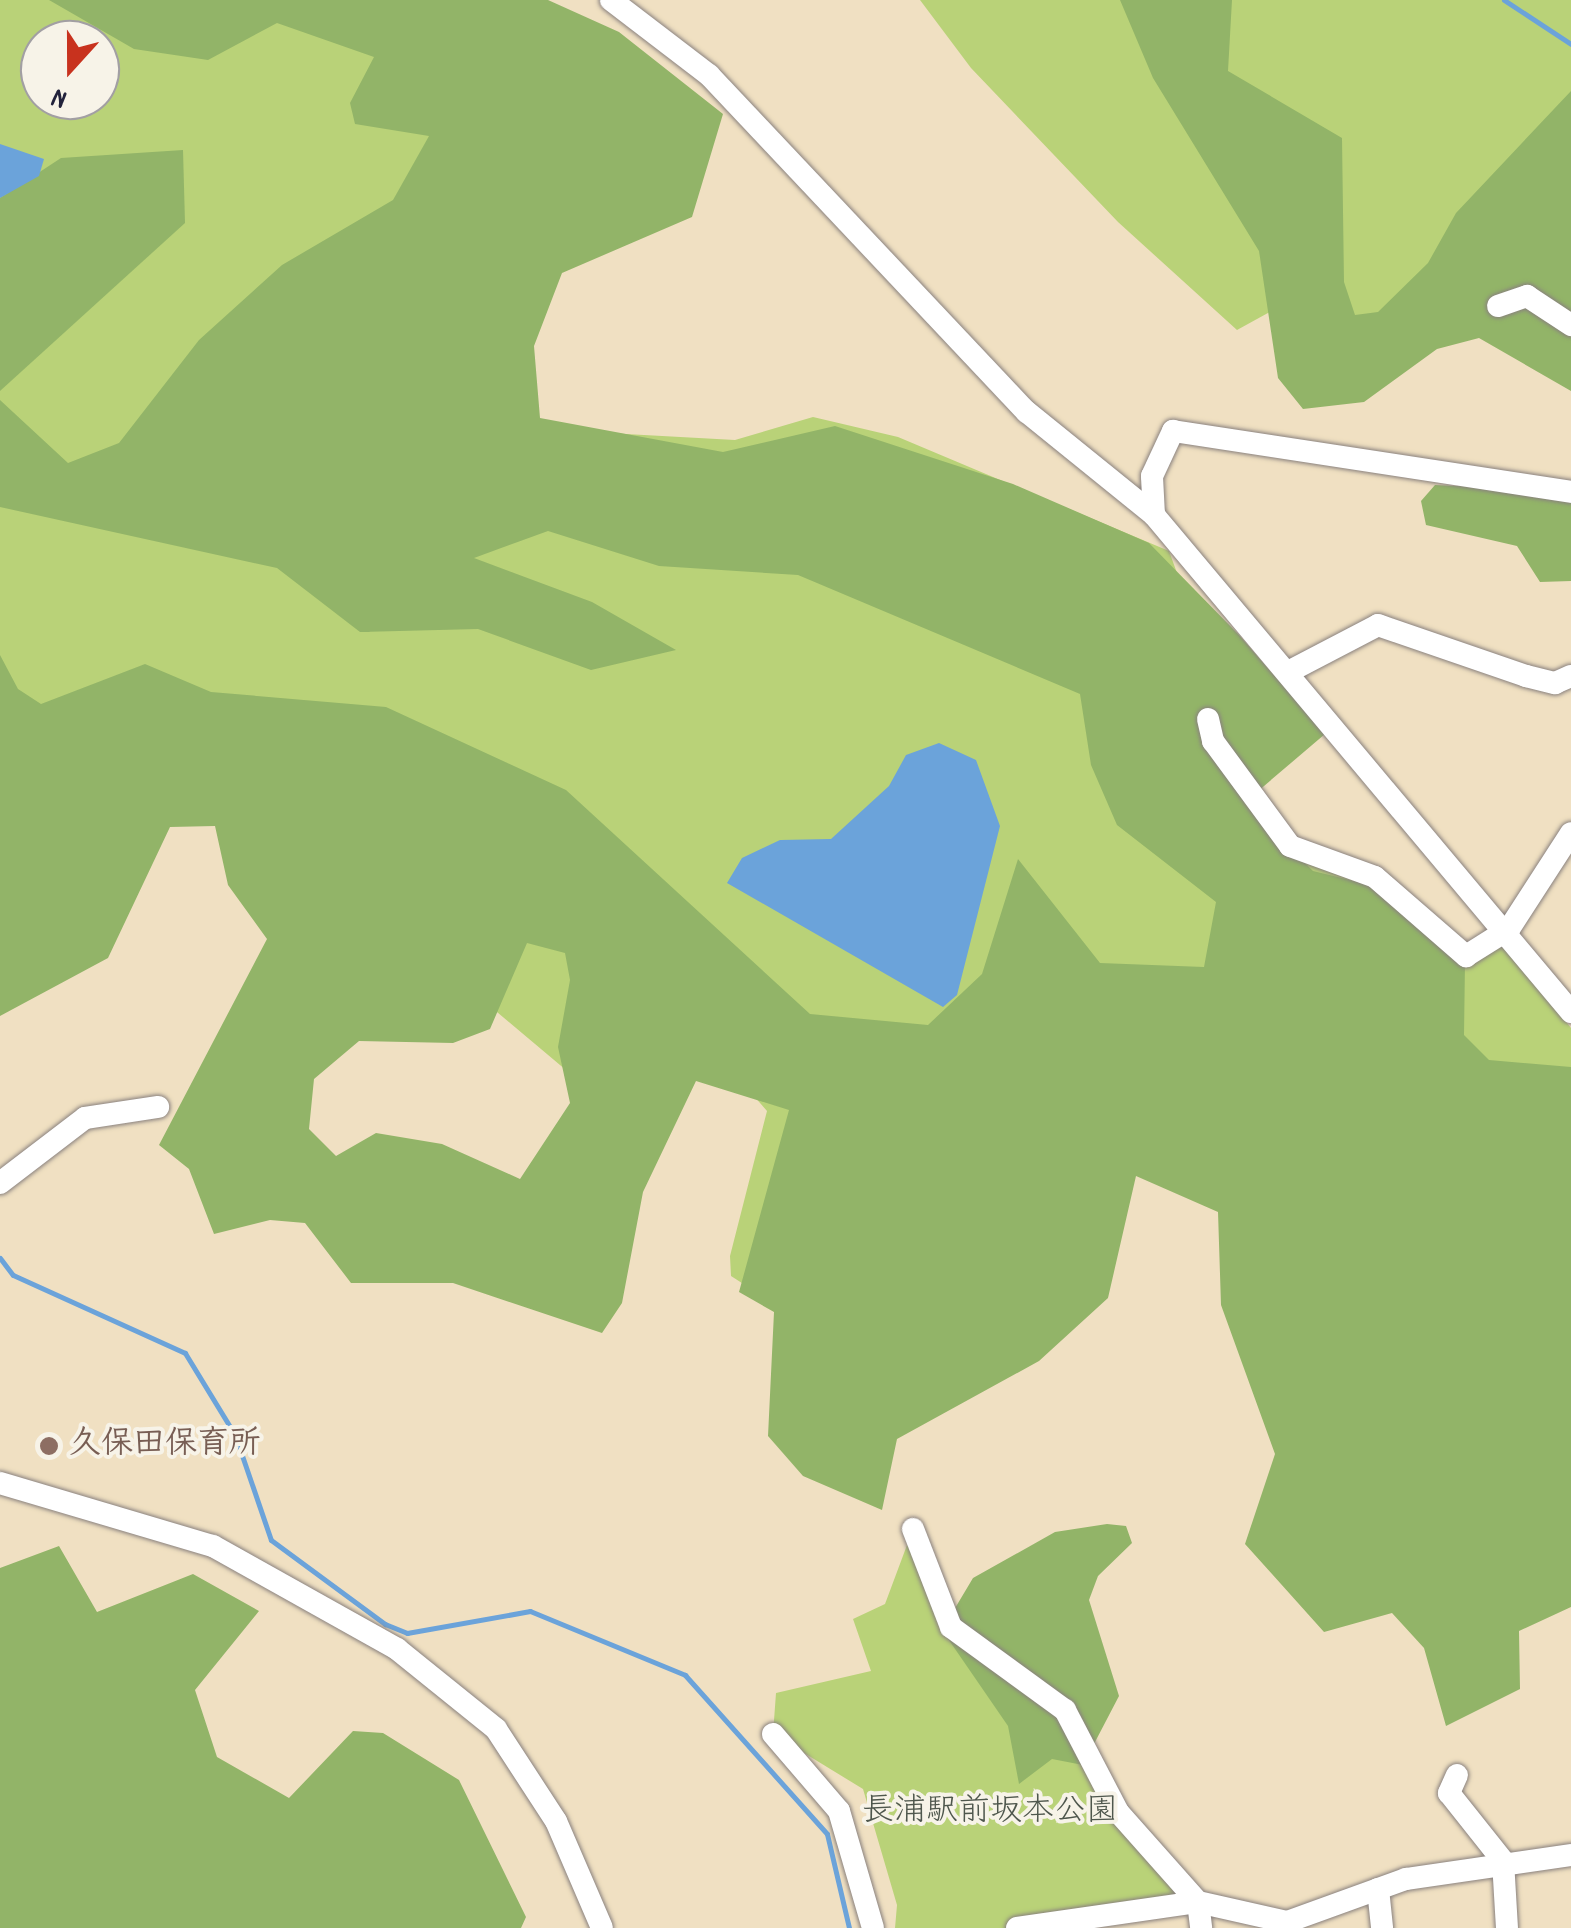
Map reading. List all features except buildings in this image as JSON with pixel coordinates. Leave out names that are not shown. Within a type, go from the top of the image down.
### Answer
[{"type":"street","points":[[611,0],[709,75],[1027,412],[1154,514],[1509,929],[1571,1012]]},
{"type":"street","points":[[1498,306],[1527,296],[1571,325]]},
{"type":"street","points":[[1154,514],[1152,476],[1173,431],[1571,492]]},
{"type":"street","points":[[1290,671],[1378,625],[1526,676],[1555,683],[1571,676]]},
{"type":"street","points":[[1208,719],[1212,741],[1290,846],[1375,877],[1466,956],[1509,929],[1571,833]]},
{"type":"street","points":[[0,1183],[85,1118],[158,1108]]},
{"type":"street","points":[[0,1483],[212,1546],[397,1650],[496,1729],[556,1821],[602,1928]]},
{"type":"street","points":[[913,1529],[958,1636],[1065,1710],[1118,1812],[1198,1902],[1201,1928]]},
{"type":"street","points":[[774,1734],[839,1811],[873,1928]]},
{"type":"street","points":[[1457,1775],[1449,1793],[1503,1861],[1507,1928]]},
{"type":"street","points":[[1018,1928],[1198,1902],[1287,1922],[1378,1889],[1503,1861],[1571,1855]]},
{"type":"street","points":[[1378,1889],[1382,1928]]},
{"type":"green space","points":[[0,0],[390,0],[497,63],[351,265],[553,430],[735,440],[813,417],[898,437],[1169,551],[1280,856],[1345,871],[1453,967],[1501,940],[1571,1028],[1571,1539],[1303,1090],[811,1294],[759,1294],[731,1276],[730,1256],[767,1111],[716,1053],[579,1081],[447,970],[249,728],[0,930]]},
{"type":"green space","points":[[49,0],[548,0],[619,32],[723,114],[692,217],[562,273],[534,346],[540,418],[723,452],[835,426],[1013,484],[1149,543],[1240,636],[1325,734],[1244,803],[1313,871],[1370,885],[1465,963],[1464,1035],[1489,1060],[1571,1067],[1571,1607],[1519,1631],[1520,1689],[1446,1726],[1424,1648],[1392,1613],[1324,1632],[1245,1544],[1275,1454],[1221,1305],[1218,1212],[1136,1176],[1108,1298],[1039,1361],[897,1439],[882,1510],[803,1476],[768,1436],[774,1312],[739,1292],[789,1110],[696,1081],[643,1192],[622,1303],[602,1333],[453,1283],[351,1283],[305,1223],[270,1220],[214,1234],[189,1169],[159,1145],[267,939],[228,885],[215,826],[170,827],[108,958],[0,1016],[0,655],[18,689],[41,704],[145,664],[211,692],[386,707],[566,790],[810,1014],[928,1025],[982,974],[1018,859],[1100,963],[1204,967],[1216,902],[1117,825],[1091,765],[1080,694],[798,575],[659,566],[548,531],[474,558],[592,602],[676,650],[591,670],[478,629],[360,632],[277,568],[0,507],[0,400],[68,463],[119,443],[199,340],[282,265],[393,200],[429,136],[355,124],[350,103],[374,57],[277,23],[208,60],[134,49],[120,41],[120,20],[84,20]],"holes":[[[527,943],[565,953],[570,980],[558,1047],[570,1103],[520,1179],[442,1144],[376,1133],[336,1156],[309,1129],[314,1079],[359,1041],[453,1043],[490,1029]]]},
{"type":"green space","points":[[920,0],[1571,0],[1571,289],[1331,330],[1306,292],[1237,330],[1118,222],[971,68]]},
{"type":"green space","points":[[1120,0],[1232,0],[1228,71],[1342,138],[1344,282],[1355,315],[1378,312],[1428,263],[1456,213],[1571,91],[1571,391],[1479,338],[1437,349],[1364,402],[1303,409],[1278,378],[1259,251],[1153,78]]},
{"type":"green space","points":[[183,150],[185,223],[0,391],[0,198],[61,158]]},
{"type":"green space","points":[[1435,485],[1571,491],[1571,581],[1540,582],[1517,546],[1426,525],[1421,501]]},
{"type":"green space","points":[[1107,1524],[1126,1526],[1132,1543],[1098,1576],[1089,1600],[1119,1696],[1083,1765],[1052,1759],[1019,1784],[1008,1726],[942,1630],[973,1578],[1055,1532]]},
{"type":"green space","name":"長浦駅前坂本公園","points":[[913,1529],[951,1627],[1038,1683],[1118,1812],[1198,1902],[1017,1928],[895,1928],[897,1905],[863,1789],[773,1734],[776,1693],[871,1671],[853,1619],[885,1604]]},
{"type":"green space","points":[[59,1546],[97,1612],[193,1574],[259,1611],[195,1690],[217,1757],[289,1798],[353,1731],[383,1733],[459,1780],[526,1917],[521,1928],[0,1928],[0,1568]]},
{"type":"water","points":[[0,144],[44,159],[39,176],[0,198]]},
{"type":"water","points":[[939,743],[976,760],[1000,826],[957,995],[943,1007],[727,883],[742,858],[780,840],[831,839],[889,786],[906,755]]},
{"type":"waterway","points":[[1504,0],[1571,44]]},
{"type":"waterway","points":[[0,1258],[13,1275],[185,1353],[235,1435],[271,1540],[385,1624],[407,1633],[530,1611],[685,1675],[827,1834],[849,1928]]},
{"type":"place","name":"久保田保育所","points":[[49,1446]]}]
